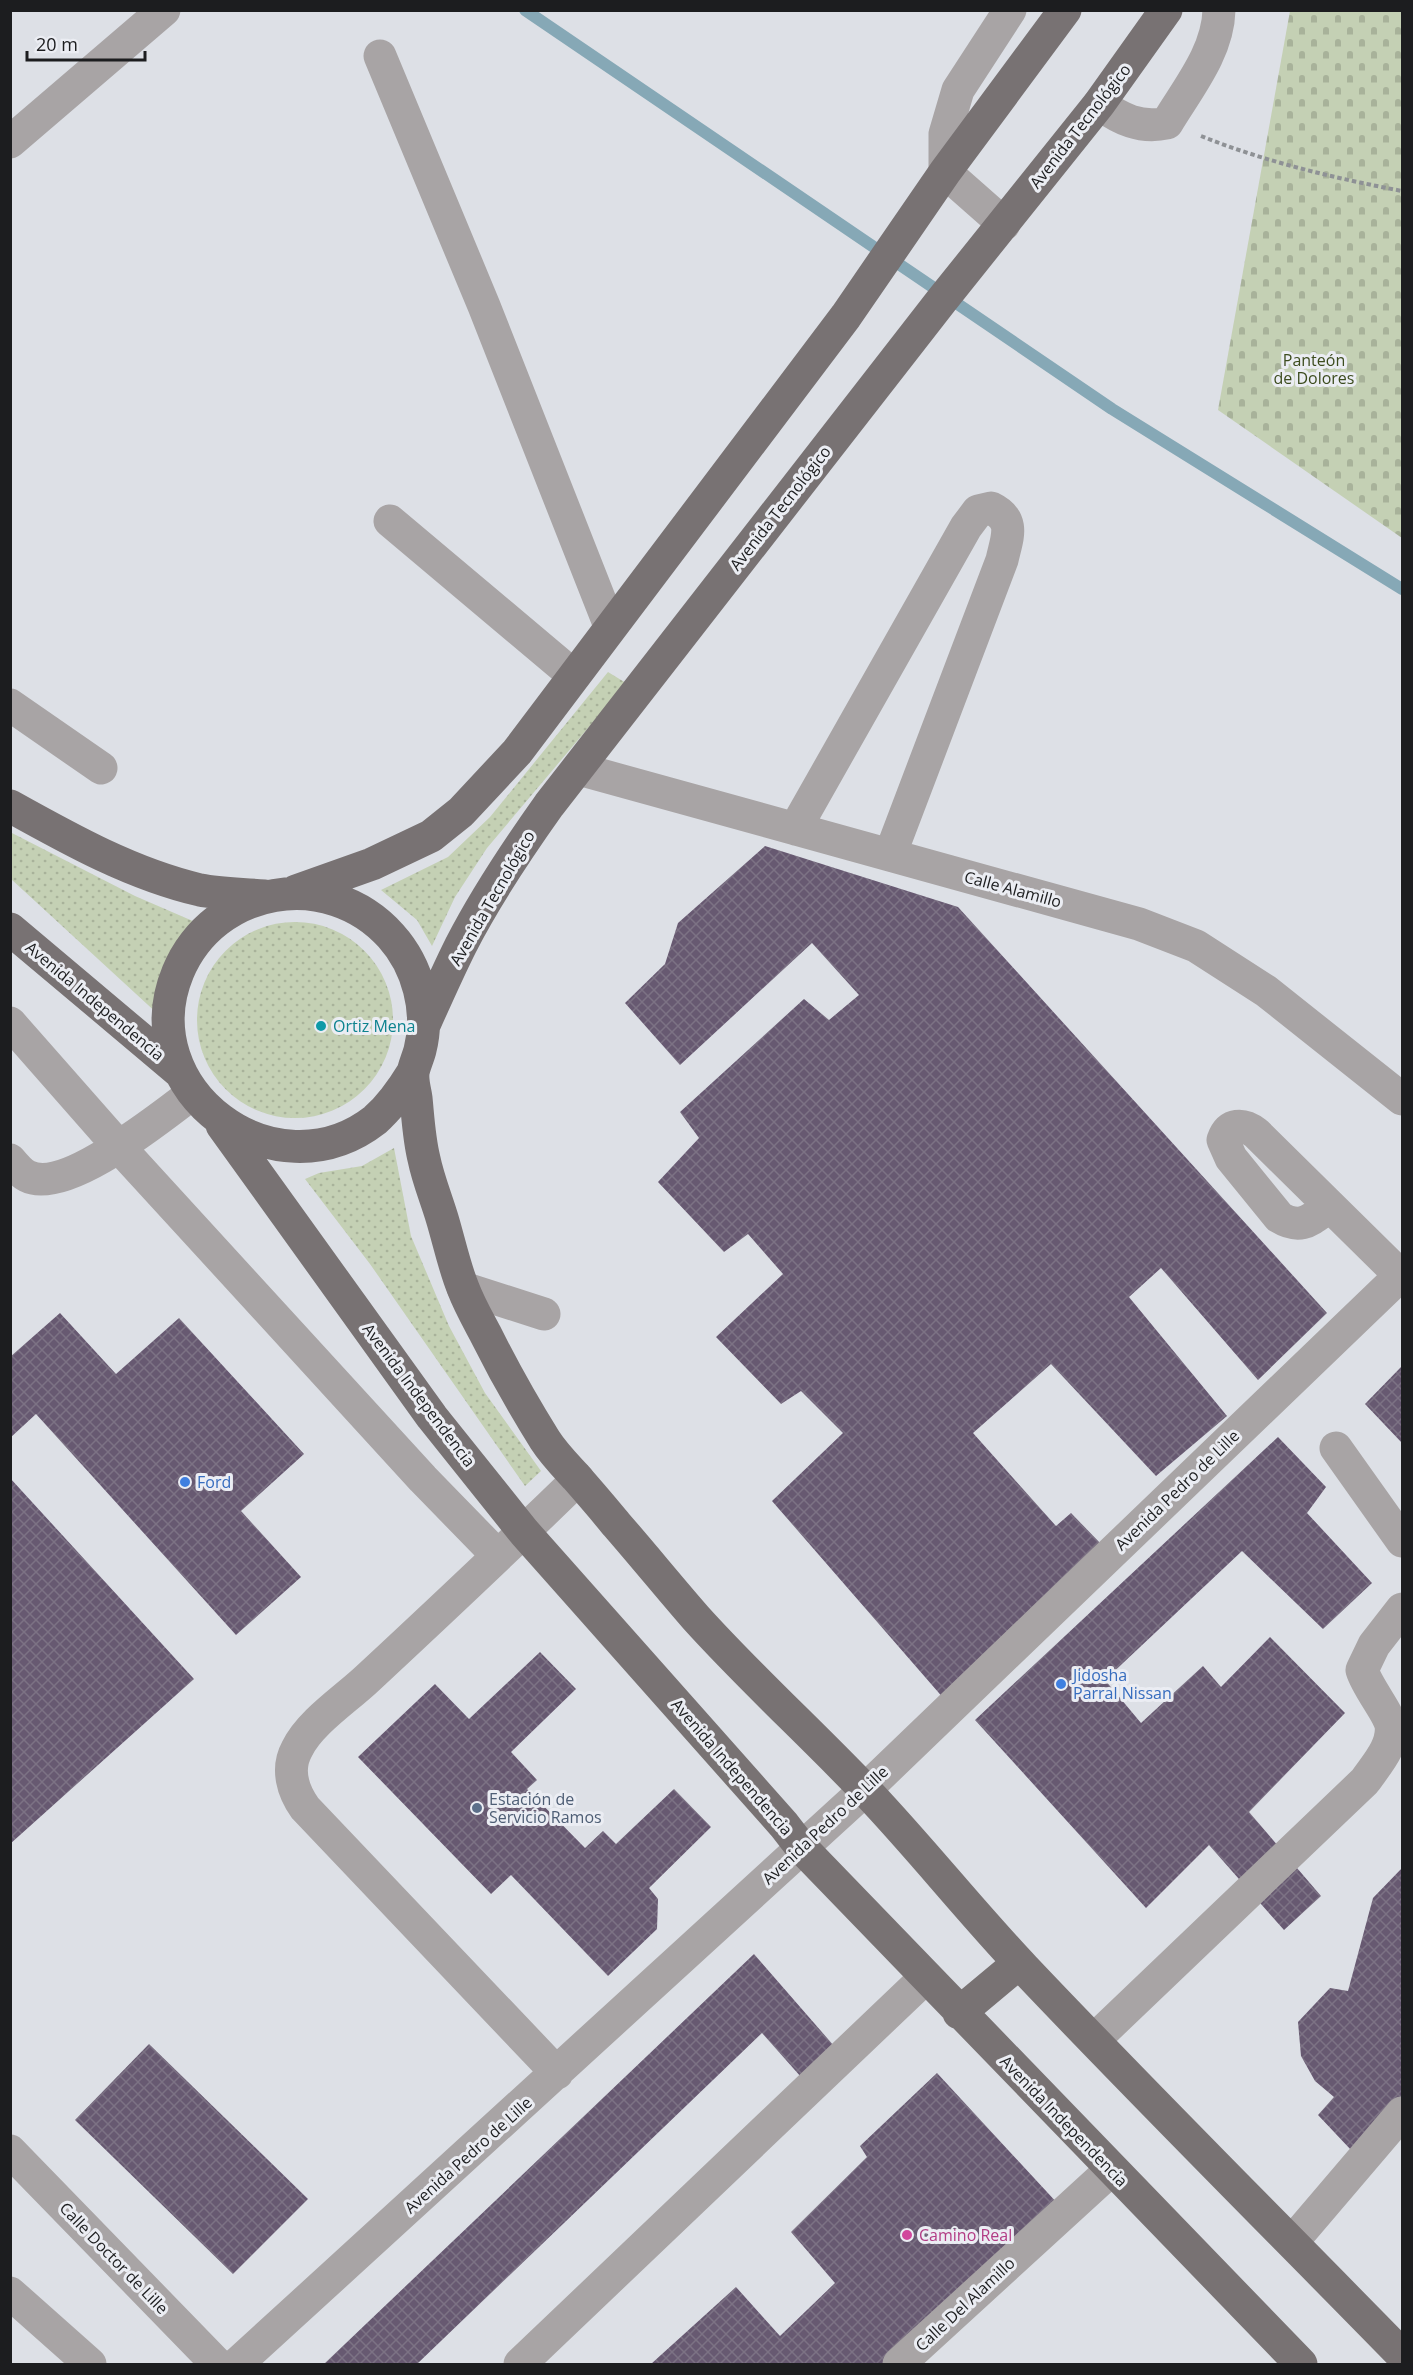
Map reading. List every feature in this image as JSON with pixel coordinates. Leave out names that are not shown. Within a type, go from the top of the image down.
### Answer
[{"type":"main road","points":[[186,1083],[171,1042],[169,1010],[175,979],[189,950],[210,926],[236,908],[372,864],[431,836],[461,812],[518,752],[573,675],[846,316],[945,172],[1065,10]]},
{"type":"main road","points":[[1131,59],[1133,25],[1137,10]]},
{"type":"main road","name":"Avenida Tecnológico","points":[[424,1025],[461,945],[513,855],[549,805],[899,354],[1099,104],[1166,10]]},
{"type":"main road","points":[[10,806],[134,870],[201,890],[317,895],[343,902],[366,914],[387,930],[403,950],[415,974],[422,999],[424,1025],[421,1049],[413,1072],[395,1100],[372,1122],[343,1138],[312,1146],[279,1145],[248,1137],[219,1121]]},
{"type":"main road","name":"Avenida Independencia","points":[[10,929],[186,1083],[219,1121],[432,1417],[524,1532],[801,1847],[959,2013],[1301,2364]]},
{"type":"main road","points":[[413,1072],[424,1159],[463,1288],[511,1384],[550,1449],[698,1620],[865,1790],[1019,1963],[1402,2355]]},
{"type":"main road","points":[[959,2013],[1019,1963]]},
{"type":"street","points":[[10,142],[164,10]]},
{"type":"street","points":[[1004,224],[945,172],[945,134],[958,90],[1010,10]]},
{"type":"street","points":[[1099,104],[1120,118],[1137,124],[1153,126],[1167,123],[1212,47],[1218,28],[1219,10]]},
{"type":"street","points":[[380,57],[484,306],[610,626]]},
{"type":"street","points":[[795,829],[966,526],[978,511],[991,508],[1007,520],[1008,533],[1002,560],[890,855]]},
{"type":"street","points":[[390,521],[573,675]]},
{"type":"street","points":[[10,705],[100,768]]},
{"type":"street","name":"Calle Alamillo","points":[[579,769],[1139,924],[1197,946],[1266,991],[1402,1099]]},
{"type":"street","points":[[10,1023],[120,1148],[423,1479],[498,1556]]},
{"type":"street","points":[[10,1160],[28,1177],[56,1179],[120,1148],[186,1083]]},
{"type":"street","points":[[1330,1206],[1399,1284]]},
{"type":"street","name":"Avenida Pedro de Lille","points":[[237,2364],[865,1790],[1399,1284]]},
{"type":"street","points":[[463,1288],[544,1314]]},
{"type":"street","points":[[1336,1448],[1402,1541]]},
{"type":"street","points":[[557,2073],[305,1809],[295,1794],[291,1771],[296,1750],[307,1732],[356,1689],[578,1479]]},
{"type":"street","points":[[1094,2040],[1365,1781],[1390,1742],[1391,1724],[1366,1682],[1362,1670],[1374,1645],[1402,1609]]},
{"type":"street","points":[[520,2364],[926,1977]]},
{"type":"street","points":[[1292,2242],[1402,2113]]},
{"type":"street","name":"Calle Doctor de Lille","points":[[10,2151],[217,2364]]},
{"type":"street","name":"Calle Del Alamillo","points":[[899,2364],[1112,2170]]},
{"type":"street","points":[[10,2293],[90,2364]]},
{"type":"path","points":[[1167,123],[1248,155],[1359,183],[1402,191]]},
{"type":"green space","name":"Panteón de Dolores","points":[[1290,11],[1402,11],[1402,538],[1218,410]]},
{"type":"green space","points":[[608,672],[626,683],[487,848],[455,897],[432,946],[417,920],[381,890],[448,857],[490,817]]},
{"type":"green space","points":[[10,832],[135,896],[209,928],[160,1016],[11,879]]},
{"type":"green space","points":[[295,922],[314,924],[332,930],[349,939],[364,951],[376,966],[385,983],[391,1001],[393,1020],[391,1039],[385,1057],[376,1074],[364,1089],[349,1101],[332,1110],[314,1116],[295,1118],[276,1116],[258,1110],[241,1101],[226,1089],[214,1074],[205,1057],[199,1039],[197,1020],[199,1001],[205,983],[214,966],[226,951],[241,939],[258,930],[276,924]]},
{"type":"green space","points":[[394,1148],[411,1236],[449,1326],[485,1393],[541,1471],[525,1486],[370,1264],[305,1179],[319,1173],[362,1166]]},
{"type":"building","points":[[765,846],[958,907],[1327,1313],[1258,1380],[1161,1268],[1129,1297],[1227,1416],[1156,1476],[1051,1364],[973,1433],[1056,1526],[1071,1513],[1103,1546],[945,1700],[772,1501],[843,1433],[801,1391],[781,1404],[716,1337],[783,1274],[748,1234],[724,1252],[658,1182],[699,1138],[680,1112],[804,999],[829,1020],[859,995],[812,943],[680,1065],[625,1003],[665,964],[678,923]]},
{"type":"building","name":"Ford","points":[[60,1313],[116,1374],[179,1318],[304,1454],[241,1511],[301,1577],[236,1635],[36,1414],[10,1438],[10,1357]]},
{"type":"building","points":[[1402,1366],[1402,1443],[1365,1404]]},
{"type":"building","name":"Jidosha Parral Nissan","points":[[1278,1437],[1326,1487],[1307,1513],[1372,1583],[1323,1629],[1242,1551],[1105,1680],[1141,1723],[1203,1666],[1221,1687],[1270,1637],[1345,1713],[1249,1812],[1321,1896],[1284,1930],[1209,1845],[1146,1908],[975,1720]]},
{"type":"building","points":[[10,1478],[194,1679],[10,1844]]},
{"type":"building","name":"Estación de Servicio Ramos","points":[[540,1652],[576,1689],[511,1752],[537,1780],[527,1789],[585,1848],[603,1831],[616,1844],[674,1789],[711,1827],[649,1888],[658,1899],[657,1929],[608,1976],[511,1875],[491,1894],[358,1757],[435,1684],[469,1719]]},
{"type":"building","points":[[1402,1868],[1402,2130],[1368,2168],[1318,2115],[1334,2097],[1315,2081],[1301,2056],[1298,2022],[1330,1988],[1348,1991],[1373,1898]]},
{"type":"building","points":[[754,1954],[841,2054],[809,2086],[762,2033],[417,2364],[324,2364]]},
{"type":"building","points":[[149,2044],[308,2199],[233,2274],[75,2120]]},
{"type":"building","name":"Camino Real","points":[[937,2073],[1059,2205],[884,2364],[651,2364],[736,2287],[780,2336],[835,2283],[791,2232],[867,2157],[860,2146]]},
{"type":"waterway","points":[[525,10],[1112,409],[1402,589]]},
{"type":"place","name":"Ortiz Mena","points":[[321,1026]]},
{"type":"place","name":"Ford","points":[[185,1482]]},
{"type":"place","name":"Jidosha Parral Nissan","points":[[1061,1684]]},
{"type":"place","name":"Estación de Servicio Ramos","points":[[477,1808]]},
{"type":"place","name":"Camino Real","points":[[907,2235]]}]
